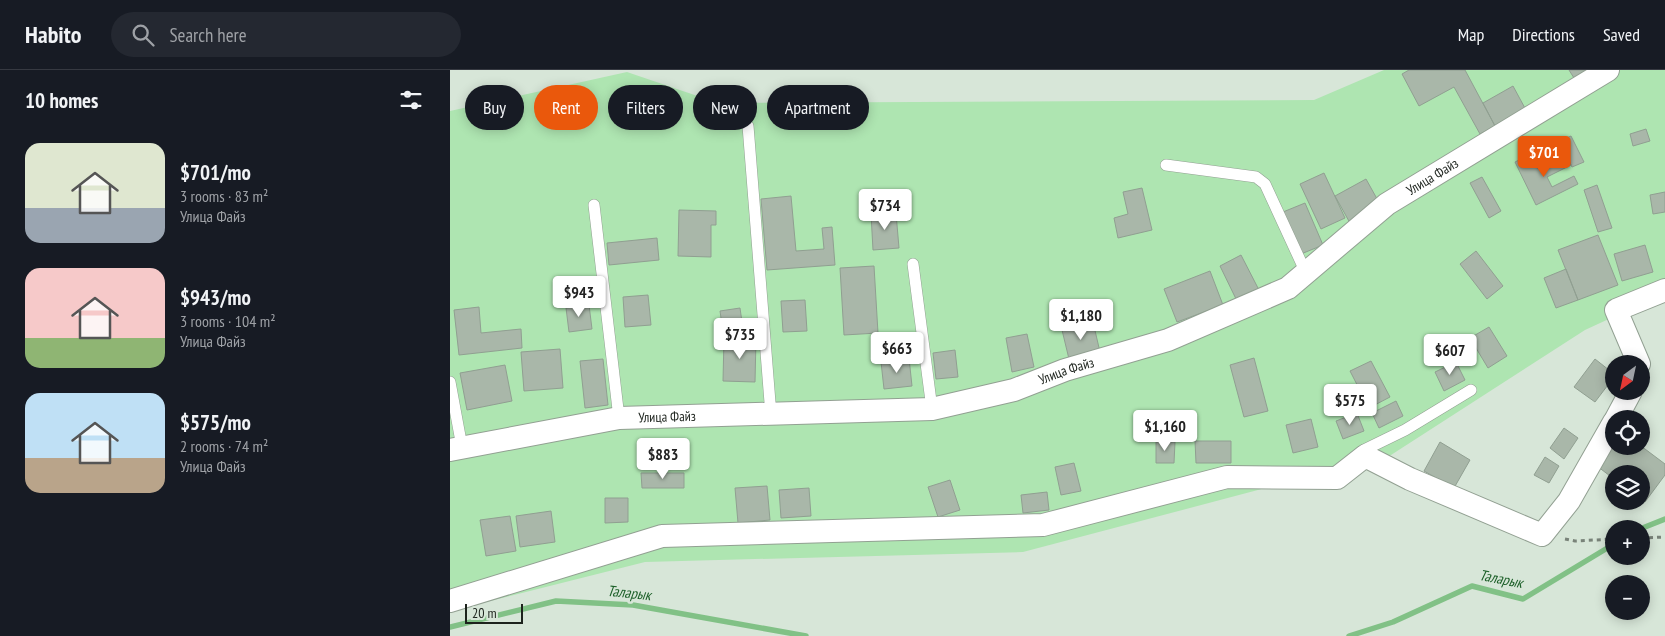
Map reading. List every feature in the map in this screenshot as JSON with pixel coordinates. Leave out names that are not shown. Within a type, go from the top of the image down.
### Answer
[{"type":"street","name":"Улица Файз","points":[[456,448],[619,418],[932,409],[1014,390],[1065,370],[1168,340],[1288,288],[1387,204],[1608,70]]},
{"type":"street","points":[[1635,355],[1616,310],[1665,290]]},
{"type":"street","points":[[450,601],[662,536],[1043,525],[1227,477],[1338,478],[1365,456],[1410,479],[1542,535],[1570,501],[1605,438]]},
{"type":"lane","points":[[748,130],[771,415]]},
{"type":"lane","points":[[1166,165],[1256,176],[1264,184],[1306,273]]},
{"type":"lane","points":[[594,205],[619,418]]},
{"type":"lane","points":[[913,264],[932,409]]},
{"type":"lane","points":[[450,382],[456,448]]},
{"type":"lane","points":[[1338,478],[1364,450],[1405,430],[1471,390]]},
{"type":"path","points":[[1542,535],[1575,541],[1605,539]]},
{"type":"path","points":[[1650,537],[1665,536]]},
{"type":"green space","points":[[1384,70],[1665,70],[1665,293],[1585,330],[1391,455],[1023,552],[645,562],[450,611],[450,111],[465,108],[465,130],[524,130],[524,95],[534,92],[534,130],[598,130],[598,85],[568,85],[627,72],[665,85],[608,85],[608,130],[683,130],[683,91],[693,94],[693,130],[757,130],[757,103],[767,103],[767,130],[869,130],[869,102],[1314,100]]},
{"type":"building","points":[[1409,70],[1465,70],[1495,126],[1480,134],[1454,87],[1419,106],[1402,74]]},
{"type":"building","points":[[1569,70],[1589,70],[1574,78]]},
{"type":"building","points":[[1513,86],[1526,110],[1495,126],[1483,103]]},
{"type":"building","points":[[1646,129],[1650,141],[1633,146],[1630,134]]},
{"type":"building","points":[[1571,136],[1584,162],[1572,167],[1559,141]]},
{"type":"building","points":[[1531,154],[1538,169],[1567,155],[1571,165],[1547,177],[1552,187],[1574,176],[1578,184],[1536,205],[1515,162]]},
{"type":"building","points":[[1324,173],[1345,218],[1321,229],[1300,184]]},
{"type":"building","points":[[1482,177],[1501,211],[1489,218],[1470,183]]},
{"type":"building","points":[[1366,179],[1381,206],[1350,223],[1335,196]]},
{"type":"building","points":[[1597,185],[1612,228],[1598,232],[1584,190]]},
{"type":"building","points":[[1142,188],[1152,230],[1118,238],[1114,218],[1128,214],[1123,192]]},
{"type":"building","points":[[1665,192],[1665,212],[1653,214],[1650,195]]},
{"type":"building","points":[[791,196],[796,251],[824,249],[822,228],[832,227],[835,265],[767,270],[761,199]]},
{"type":"building","points":[[1305,203],[1323,245],[1301,254],[1283,212]]},
{"type":"building","points":[[679,210],[716,211],[716,225],[711,225],[711,257],[678,256]]},
{"type":"building","points":[[896,213],[899,248],[873,250],[871,214]]},
{"type":"building","points":[[1598,235],[1618,285],[1578,300],[1558,250]]},
{"type":"building","points":[[657,238],[659,260],[609,265],[607,243]]},
{"type":"building","points":[[1645,245],[1653,272],[1622,281],[1614,254]]},
{"type":"building","points":[[1476,251],[1503,286],[1487,299],[1460,264]]},
{"type":"building","points":[[1241,255],[1259,290],[1237,301],[1220,266]]},
{"type":"building","points":[[874,266],[878,333],[844,335],[840,268]]},
{"type":"building","points":[[1566,269],[1578,300],[1556,308],[1544,278]]},
{"type":"building","points":[[1210,271],[1223,305],[1177,322],[1164,289]]},
{"type":"building","points":[[648,295],[651,325],[625,327],[623,297]]},
{"type":"building","points":[[805,300],[807,331],[783,332],[781,301]]},
{"type":"building","points":[[589,305],[592,329],[569,332],[566,308]]},
{"type":"building","points":[[479,307],[481,333],[521,329],[522,348],[459,355],[454,310]]},
{"type":"building","points":[[740,308],[743,329],[723,332],[720,311]]},
{"type":"building","points":[[1093,322],[1100,352],[1069,359],[1062,330]]},
{"type":"building","points":[[1489,327],[1507,356],[1488,368],[1470,338]]},
{"type":"building","points":[[1027,334],[1034,367],[1012,372],[1006,338]]},
{"type":"building","points":[[724,338],[756,338],[755,382],[723,381]]},
{"type":"building","points":[[560,349],[563,388],[524,391],[521,352]]},
{"type":"building","points":[[955,350],[958,377],[936,379],[933,353]]},
{"type":"building","points":[[909,358],[912,386],[884,389],[881,362]]},
{"type":"building","points":[[1254,358],[1268,411],[1244,417],[1230,365]]},
{"type":"building","points":[[603,359],[608,405],[585,408],[580,361]]},
{"type":"building","points":[[1595,359],[1605,367],[1605,389],[1595,402],[1574,387]]},
{"type":"building","points":[[1371,361],[1390,397],[1369,408],[1350,371]]},
{"type":"building","points":[[1456,362],[1465,380],[1444,391],[1435,372]]},
{"type":"building","points":[[505,365],[512,401],[467,410],[460,373]]},
{"type":"building","points":[[1396,401],[1403,416],[1379,428],[1372,413]]},
{"type":"building","points":[[1357,413],[1364,431],[1343,439],[1336,421]]},
{"type":"building","points":[[1311,419],[1318,447],[1293,453],[1286,425]]},
{"type":"building","points":[[1564,428],[1578,438],[1564,459],[1550,448]]},
{"type":"building","points":[[1195,441],[1231,441],[1231,463],[1196,463]]},
{"type":"building","points":[[1156,442],[1175,442],[1174,463],[1156,463]]},
{"type":"building","points":[[1440,442],[1470,460],[1454,488],[1424,471]]},
{"type":"building","points":[[1605,448],[1605,455],[1650,455],[1650,453],[1665,464],[1665,475],[1650,495],[1650,465],[1605,465],[1605,472],[1593,463]]},
{"type":"building","points":[[1545,457],[1559,466],[1549,483],[1534,475]]},
{"type":"building","points":[[1074,463],[1081,491],[1061,495],[1055,467]]},
{"type":"building","points":[[641,473],[684,473],[684,488],[642,488]]},
{"type":"building","points":[[950,480],[960,510],[938,517],[928,487]]},
{"type":"building","points":[[767,486],[770,520],[738,523],[735,488]]},
{"type":"building","points":[[809,488],[811,516],[781,518],[779,490]]},
{"type":"building","points":[[1047,492],[1049,510],[1023,513],[1021,495]]},
{"type":"building","points":[[605,498],[628,498],[628,522],[605,523]]},
{"type":"building","points":[[551,511],[555,542],[520,547],[516,516]]},
{"type":"building","points":[[510,516],[516,551],[486,556],[480,520]]},
{"type":"waterway","name":"Таларык","points":[[1650,525],[1665,519]]},
{"type":"waterway","name":"Таларык","points":[[1349,636],[1393,622],[1472,586],[1523,599],[1605,549]]},
{"type":"waterway","name":"Таларык","points":[[450,627],[556,601],[633,605],[806,636]]}]
